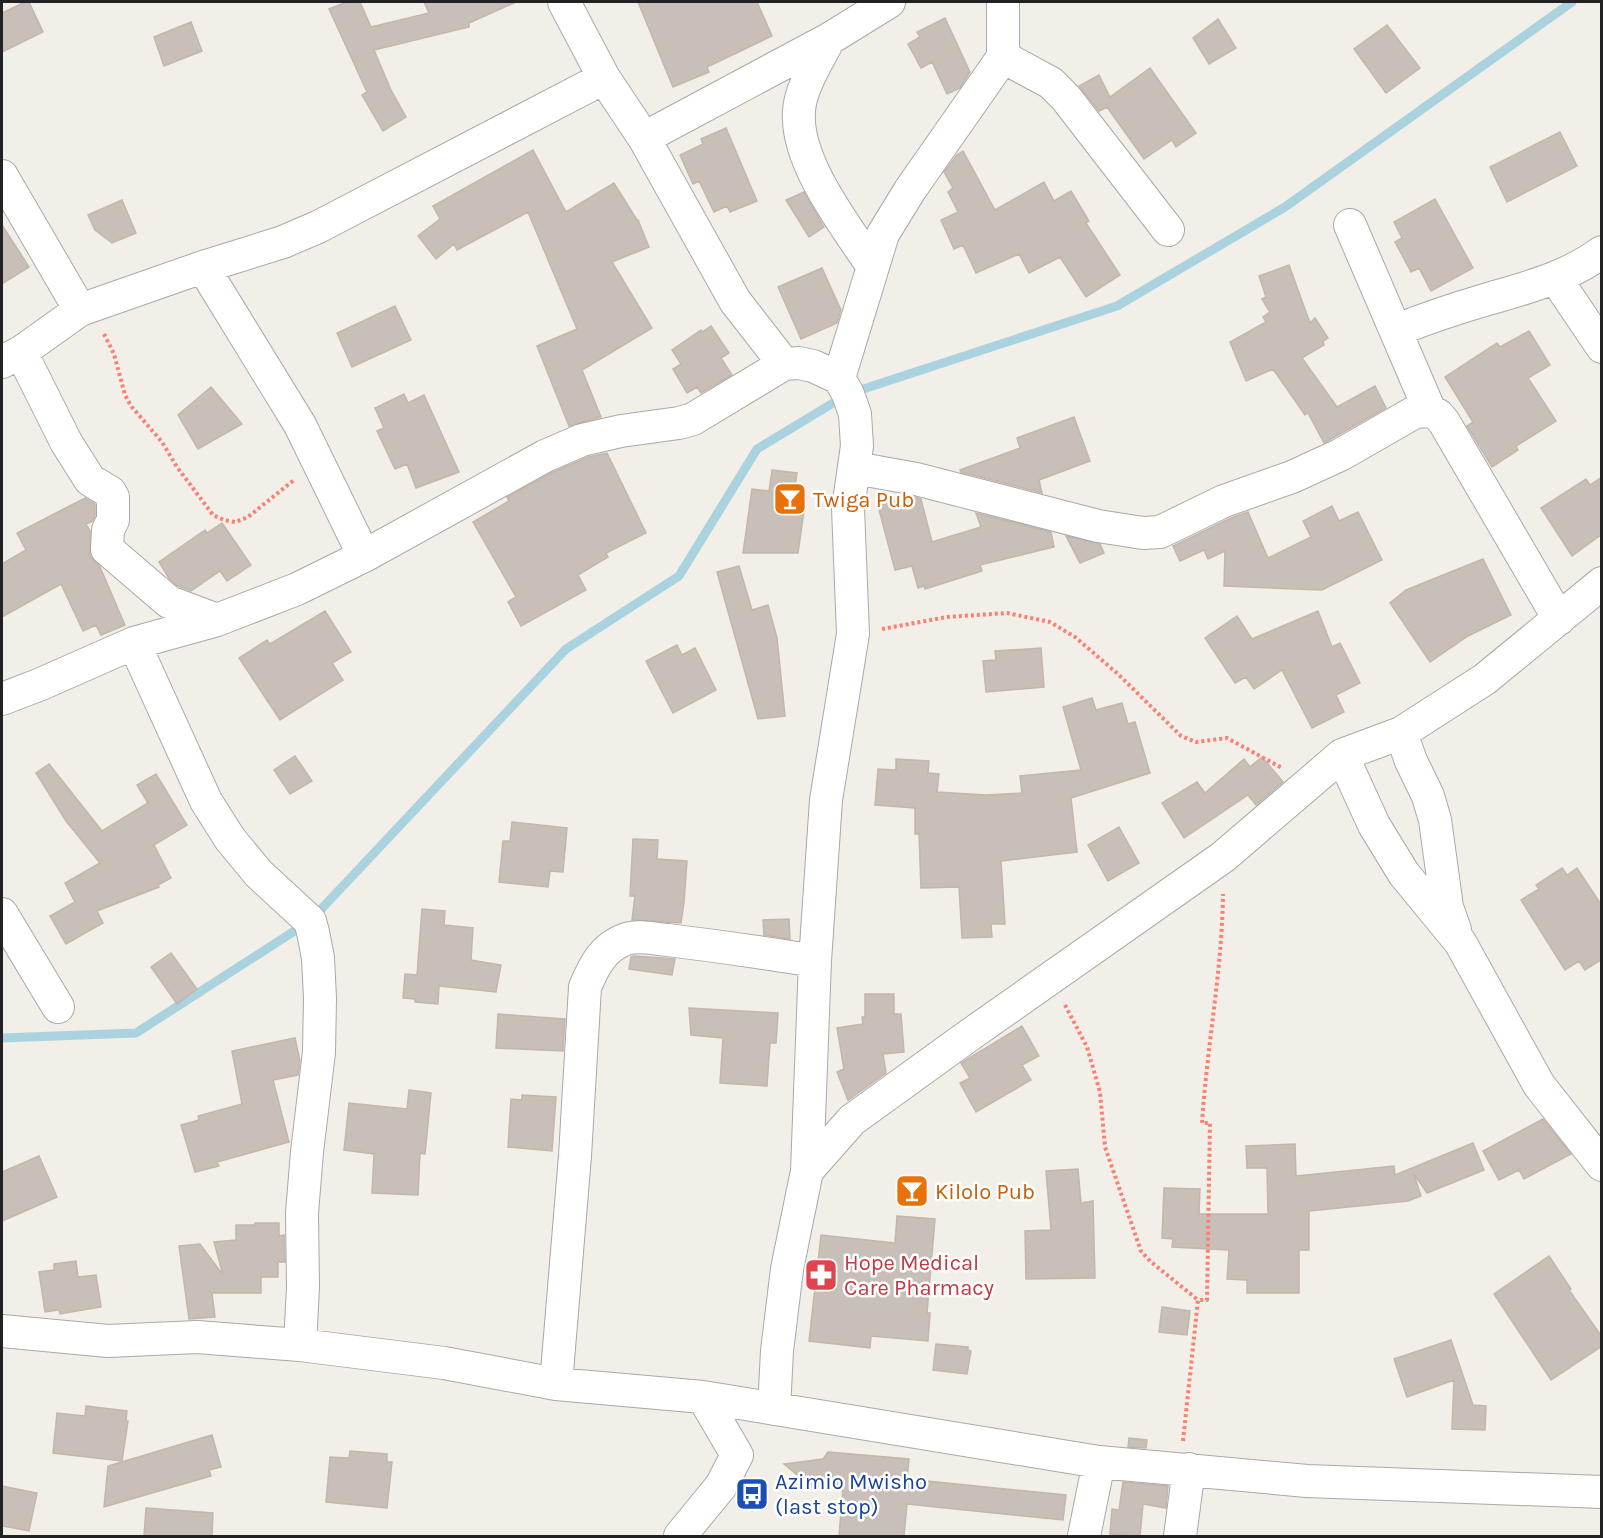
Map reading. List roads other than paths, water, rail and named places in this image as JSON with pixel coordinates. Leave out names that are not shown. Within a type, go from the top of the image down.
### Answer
[{"type":"street","points":[[564,2],[604,78],[644,138],[735,301],[784,364]]},
{"type":"street","points":[[644,138],[829,39],[889,2]]},
{"type":"street","points":[[839,378],[883,234],[1003,57],[1004,2]]},
{"type":"street","points":[[829,39],[803,93],[799,110],[801,133],[808,160],[824,192],[873,267]]},
{"type":"street","points":[[1003,57],[1050,83],[1066,98],[1168,230]]},
{"type":"street","points":[[217,620],[169,602],[107,549],[108,530],[113,520],[110,492],[90,480],[11,357],[85,308],[203,267],[283,243],[318,227],[604,78]]},
{"type":"street","points":[[2,176],[85,308]]},
{"type":"street","points":[[1350,225],[1430,411]]},
{"type":"street","points":[[1397,330],[1435,315],[1556,279],[1602,252]]},
{"type":"street","points":[[203,267],[300,425],[364,556]]},
{"type":"street","points":[[1556,279],[1602,347]]},
{"type":"street","points":[[2,699],[134,643],[217,620],[297,589],[364,556],[545,456],[582,440],[621,431],[679,423],[693,418],[784,364],[799,363],[813,366],[839,378],[855,414],[857,446],[848,508],[853,634],[826,800],[815,961],[807,1172],[796,1215],[787,1269],[777,1351],[774,1409]]},
{"type":"street","points":[[855,468],[916,479],[1098,526],[1143,533],[1160,532],[1224,501],[1292,477],[1340,455],[1415,412],[1430,411],[1444,422],[1558,619]]},
{"type":"street","points":[[807,1172],[852,1120],[1223,856],[1342,755],[1401,733],[1485,679],[1602,583]]},
{"type":"street","points":[[134,643],[206,801],[230,839],[252,865],[310,921],[313,932],[318,958],[319,1052],[303,1203],[300,1345]]},
{"type":"street","points":[[1401,733],[1428,796],[1435,820],[1447,907],[1460,942],[1539,1085],[1602,1165]]},
{"type":"street","points":[[1342,755],[1374,825],[1404,874],[1460,942]]},
{"type":"street","points":[[2,914],[58,1007]]},
{"type":"street","points":[[556,1384],[576,1156],[585,987],[594,965],[608,949],[627,938],[713,945],[815,961]]},
{"type":"street","points":[[2,1331],[108,1341],[197,1337],[300,1345],[444,1362],[556,1384],[703,1397],[1099,1462],[1307,1481],[1602,1492]]},
{"type":"street","points":[[680,1536],[721,1486],[737,1455],[703,1397]]},
{"type":"street","points":[[1084,1536],[1099,1462]]},
{"type":"street","points":[[1180,1536],[1185,1469]]},
{"type":"waterway","points":[[2,1038],[136,1033],[310,921],[566,649],[679,576],[757,449],[848,394],[1117,306],[1285,207],[1572,2]]},
{"type":"place","name":"Twiga Pub","points":[[790,499]]},
{"type":"place","name":"Kilolo Pub","points":[[912,1191]]},
{"type":"place","name":"Hope Medical Care Pharmacy","points":[[821,1275]]},
{"type":"place","name":"Azimio Mwisho (last stop)","points":[[752,1494]]}]
